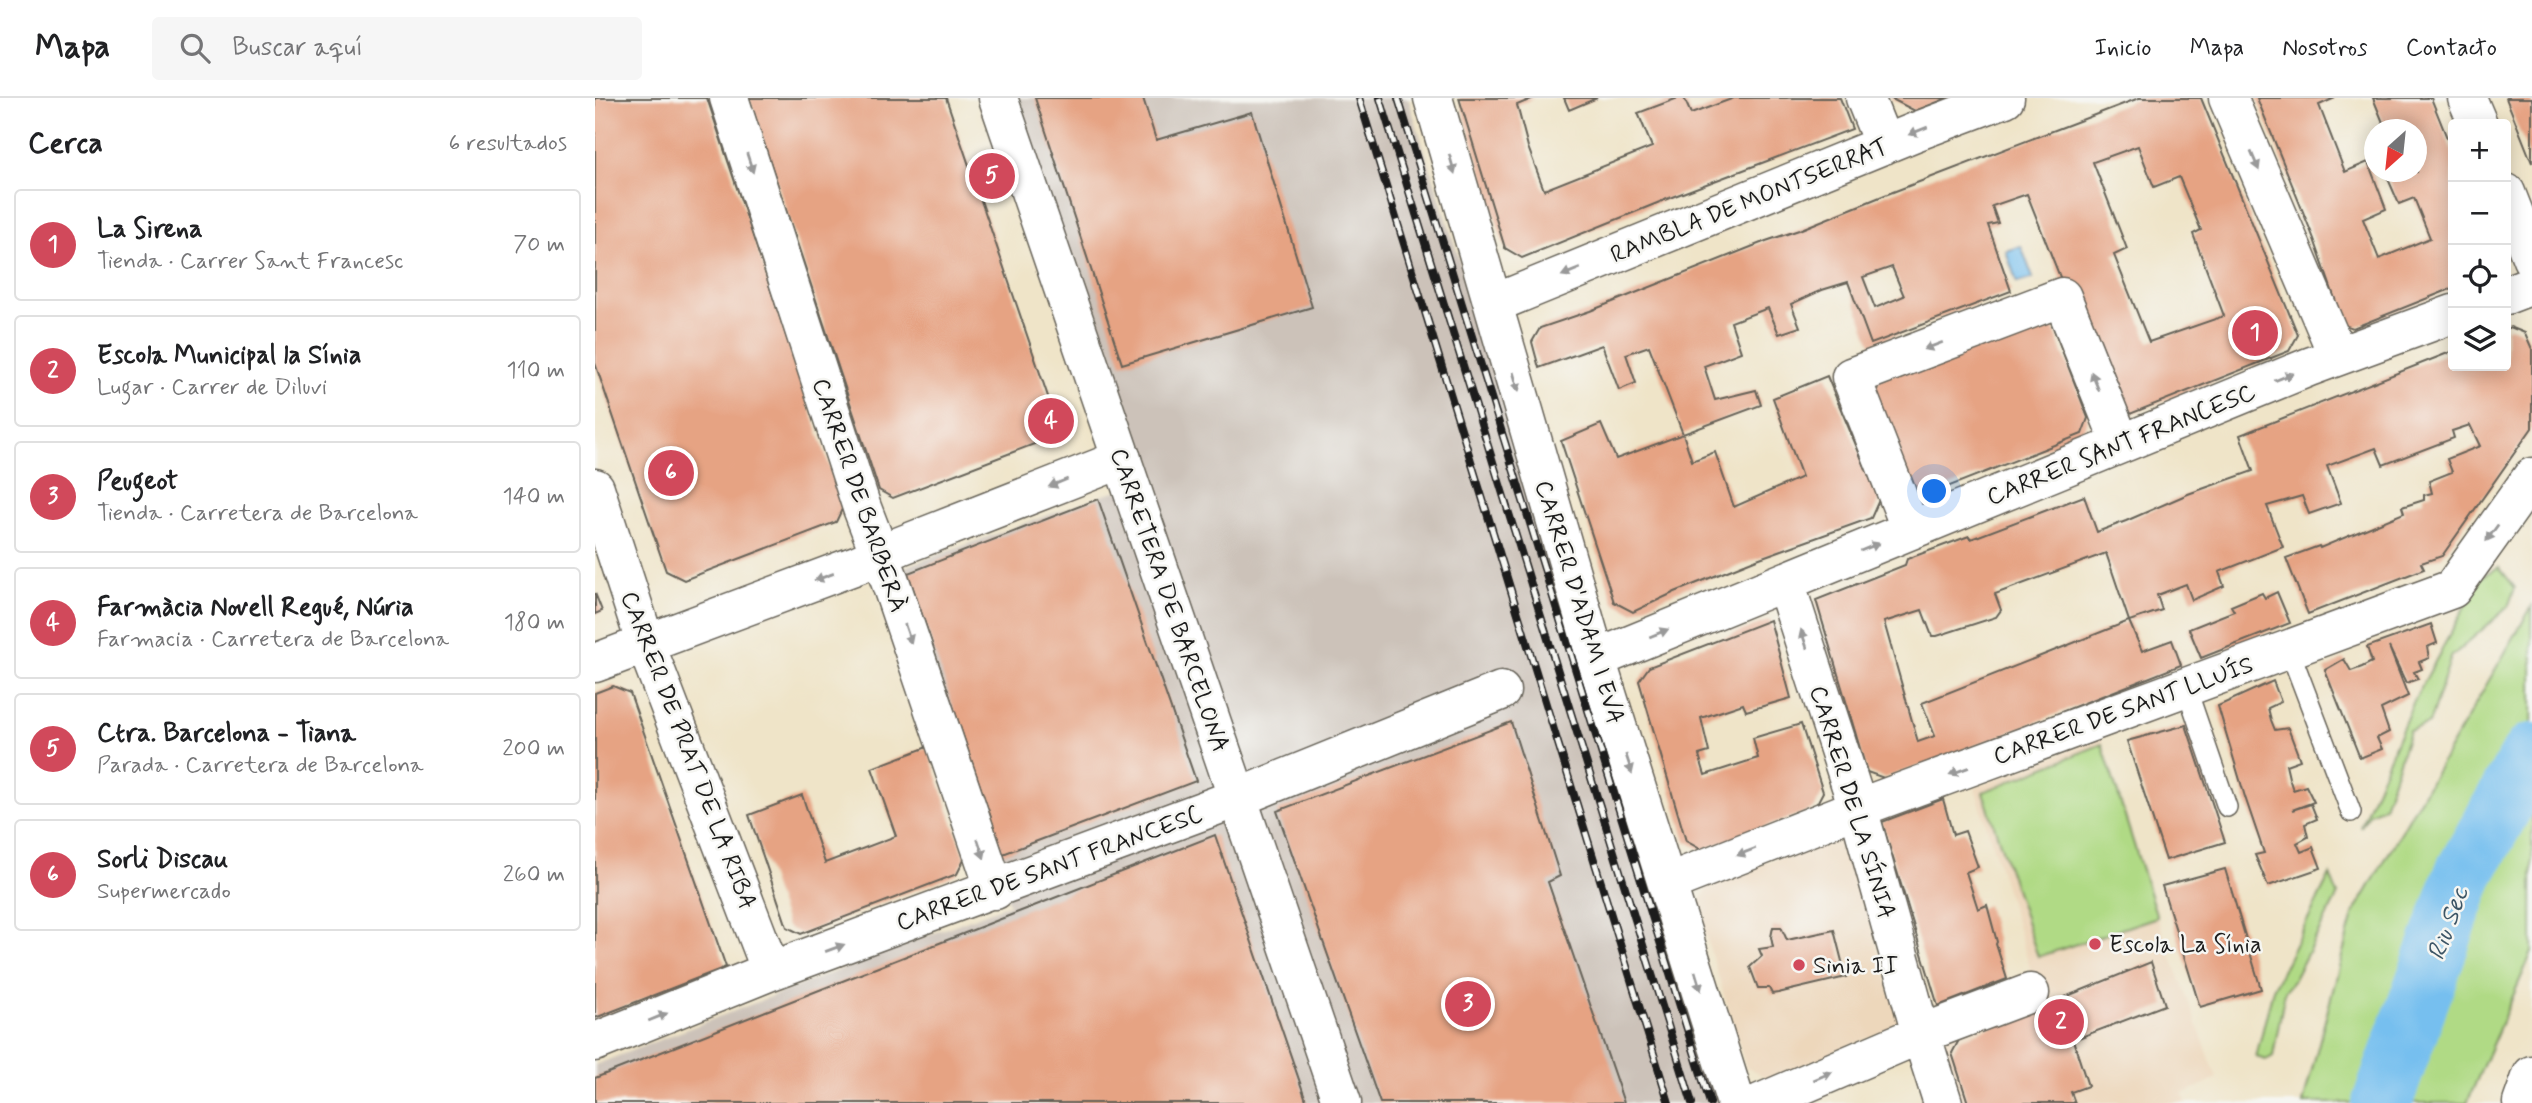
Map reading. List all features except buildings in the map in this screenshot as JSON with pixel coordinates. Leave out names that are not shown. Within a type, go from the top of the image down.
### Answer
[{"type":"street","name":"CARRER DE BARBERÀ","points":[[729,98],[879,555],[995,890]]},
{"type":"street","name":"CARRETERA DE BARCELONA","points":[[998,98],[1342,1103]]},
{"type":"street","name":"CARRER D'ADAM I EVA","points":[[1433,98],[1596,659],[1736,1103]]},
{"type":"street","points":[[1865,98],[1884,145]]},
{"type":"street","name":"RAMBLA DE MONTSERRAT","points":[[1493,304],[2005,98]]},
{"type":"street","points":[[2228,98],[2338,356]]},
{"type":"street","points":[[2467,98],[2475,119]]},
{"type":"street","points":[[2511,206],[2532,259]]},
{"type":"street","points":[[2511,293],[2532,285]]},
{"type":"street","points":[[1911,530],[1850,377],[2062,297],[2121,444]]},
{"type":"street","name":"CARRER SANT FRANCESC","points":[[1596,659],[2338,356],[2448,316]]},
{"type":"street","points":[[595,663],[1122,459]]},
{"type":"street","name":"CARRER DE SANT LLUÍS","points":[[1667,883],[1858,808],[2452,589],[2532,477]]},
{"type":"street","name":"CARRER DE PRAT DE LA RIBA","points":[[595,488],[646,645],[771,971]]},
{"type":"street","name":"CARRER DE LA SÍNIA","points":[[1784,582],[1858,808],[1943,1103]]},
{"type":"street","name":"CARRER DE SANT FRANCESC","points":[[595,1042],[771,971],[1237,798],[1501,691]]},
{"type":"street","points":[[1760,1103],[1921,1034],[2030,993]]},
{"type":"street","points":[[2522,1103],[2532,1075]]},
{"type":"lane","points":[[2290,649],[2351,812]]},
{"type":"lane","points":[[2186,687],[2227,807]]},
{"type":"shaded area","points":[[995,98],[1408,98],[1728,1103],[595,1103],[595,1065],[1009,904],[882,575],[1132,485]]},
{"type":"shaded area","name":"Escola La Sínia","points":[[2101,738],[2157,917],[2217,1078],[2183,1094],[2186,1103],[1956,1103],[1931,1013],[2031,971],[1975,788]]},
{"type":"shaded area","name":"Sinia II","points":[[1840,835],[1847,841],[1900,1024],[1771,1080],[1746,1067],[1697,907],[1710,883]]},
{"type":"green space","points":[[2499,567],[2515,588],[2508,607],[2451,657],[2429,724],[2409,731],[2384,807],[2370,813],[2360,827],[2413,703],[2480,578]]},
{"type":"green space","points":[[2532,606],[2532,952],[2467,1103],[2303,1103],[2353,915]]},
{"type":"green space","points":[[2102,744],[2157,917],[2038,957],[1983,792]]},
{"type":"green space","points":[[2330,875],[2338,895],[2293,981],[2285,991],[2273,1056],[2266,1060],[2256,1057],[2273,989]]},
{"type":"water","points":[[2021,246],[2033,278],[2017,283],[2006,251]]},
{"type":"waterway","name":"Riu Sec","points":[[2382,1103],[2465,872],[2532,753]]},
{"type":"railway","points":[[1359,98],[1669,1103]]},
{"type":"railway","points":[[1380,98],[1692,1103]]},
{"type":"railway","points":[[1398,98],[1710,1103]]},
{"type":"place","name":"Ctra. Barcelona - Tiana","points":[[992,176]]},
{"type":"place","name":"La Sirena","points":[[2255,333]]},
{"type":"place","name":"Farmàcia Novell Regué, Núria","points":[[1051,421]]},
{"type":"place","name":"Sorli Discau","points":[[671,473]]},
{"type":"place","name":"Escola La Sínia","points":[[2095,944]]},
{"type":"place","name":"Sinia II","points":[[1799,965]]},
{"type":"place","name":"Peugeot","points":[[1468,1004]]},
{"type":"place","name":"Escola Municipal la Sínia","points":[[2061,1022]]}]
